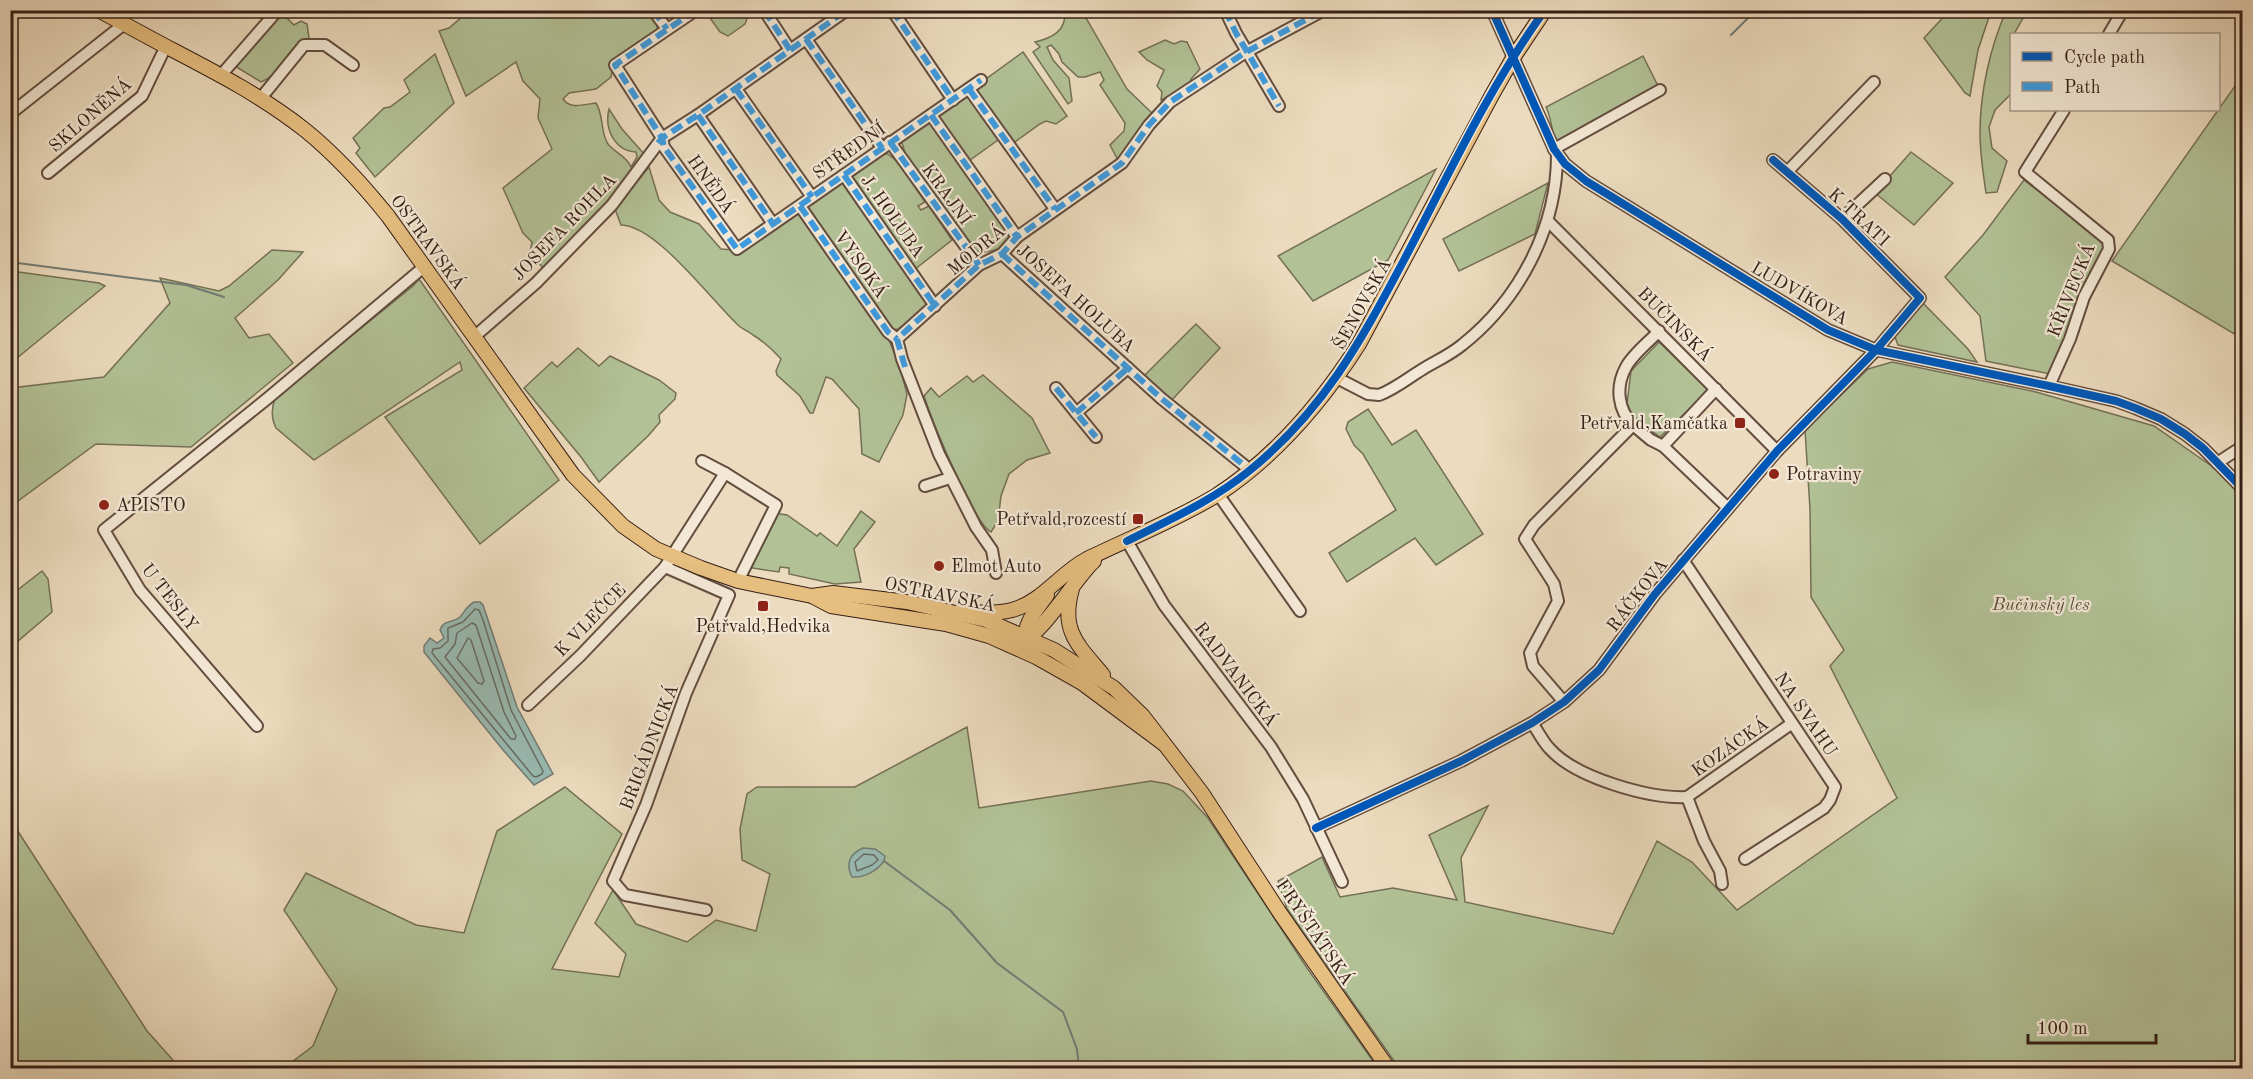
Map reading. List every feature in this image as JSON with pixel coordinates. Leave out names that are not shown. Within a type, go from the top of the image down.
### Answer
[{"type":"main road","name":"OSTRAVSKÁ","points":[[98,10],[222,74],[261,98],[304,130],[350,172],[388,216],[425,266],[573,475],[623,526],[656,549],[669,562],[738,581],[812,596],[831,606],[946,624],[989,636],[1036,657],[1082,683],[1164,744]]},
{"type":"main road","name":"ŠENOVSKÁ","points":[[1054,585],[1077,565],[1218,494],[1250,470],[1292,431],[1337,378],[1380,305],[1513,58],[1545,10]]},
{"type":"main road","points":[[989,636],[1027,637],[1040,628],[1086,569],[1102,553]]},
{"type":"main road","points":[[958,613],[1013,610],[1029,603],[1054,585]]},
{"type":"main road","points":[[1036,657],[1027,637],[1030,620],[1054,585]]},
{"type":"main road","points":[[1073,585],[1067,615],[1070,632],[1114,688]]},
{"type":"main road","name":"OSTRAVSKÁ","points":[[812,596],[833,593],[907,602],[986,620],[1027,637],[1077,663],[1114,688],[1143,716],[1215,813]]},
{"type":"main road","name":"FRYŠTÁTSKÁ","points":[[1215,813],[1280,913],[1388,1068]]},
{"type":"street","points":[[222,74],[278,10]]},
{"type":"street","points":[[653,10],[668,29]]},
{"type":"street","points":[[662,138],[615,65],[696,10]]},
{"type":"street","points":[[764,10],[790,50]]},
{"type":"street","name":"JOSEFA ROHLA","points":[[474,337],[536,283],[612,205],[662,138],[698,116],[847,10]]},
{"type":"street","points":[[892,10],[953,100]]},
{"type":"street","points":[[1225,10],[1246,52],[1279,106]]},
{"type":"street","name":"MODRÁ","points":[[897,339],[979,265],[1002,254],[1017,237],[1122,163],[1149,125],[1170,102],[1246,52],[1324,10]]},
{"type":"street","name":"LUDVÍKOVA","points":[[1492,10],[1555,152],[1570,169],[1586,181],[1828,330],[1876,350],[2116,401],[2161,419],[2202,448],[2242,488]]},
{"type":"street","points":[[2110,33],[2123,10]]},
{"type":"street","points":[[10,114],[124,24]]},
{"type":"street","name":"J. HOLUBA","points":[[806,39],[886,145]]},
{"type":"street","points":[[261,98],[304,45],[325,45],[353,65]]},
{"type":"street","name":"SKLONĚNÁ","points":[[48,173],[142,96],[166,46]]},
{"type":"street","name":"STŘEDNÍ","points":[[737,249],[981,80]]},
{"type":"street","points":[[1787,172],[1874,82]]},
{"type":"street","points":[[736,89],[812,197]]},
{"type":"street","points":[[969,89],[1055,209]]},
{"type":"street","points":[[1337,378],[1368,394],[1379,395],[1461,346],[1489,320],[1516,286],[1532,258],[1548,221],[1556,186],[1555,152],[1660,90]]},
{"type":"street","name":"KŘIVECKÁ","points":[[2049,386],[2070,339],[2084,297],[2109,249],[2108,240],[2025,172],[2063,111]]},
{"type":"street","name":"KRAJNÍ","points":[[931,115],[1017,237]]},
{"type":"street","name":"HNĚDÁ","points":[[698,116],[773,224]]},
{"type":"street","name":"HNĚDÁ","points":[[662,138],[664,147],[737,249]]},
{"type":"street","name":"KRAJNÍ","points":[[886,145],[979,265]]},
{"type":"street","name":"K TRATI","points":[[1773,160],[1842,219],[1920,298]]},
{"type":"street","name":"J. HOLUBA","points":[[844,175],[935,306]]},
{"type":"street","name":"K TRATI","points":[[1842,219],[1885,179]]},
{"type":"street","name":"VYSOKÁ","points":[[800,206],[888,332],[897,339]]},
{"type":"street","name":"BUČINSKÁ","points":[[1548,221],[1777,451]]},
{"type":"street","name":"JOSEFA HOLUBA","points":[[1002,254],[1162,399],[1250,470]]},
{"type":"street","name":"U TESLY","points":[[258,726],[140,590],[104,530],[268,398],[425,266]]},
{"type":"street","name":"RÁČKOVA","points":[[1316,828],[1461,761],[1532,723],[1564,702],[1599,670],[1655,594],[1777,451],[1876,350],[1920,298]]},
{"type":"street","points":[[1659,331],[1626,367],[1620,388],[1620,405],[1633,426],[1663,446],[1728,508]]},
{"type":"street","points":[[897,339],[902,359],[950,478],[976,527],[992,550],[996,573]]},
{"type":"street","name":"JOSEFA HOLUBA","points":[[1076,413],[1128,368]]},
{"type":"street","points":[[1056,388],[1096,437]]},
{"type":"street","points":[[1663,446],[1716,389]]},
{"type":"street","points":[[1564,702],[1533,666],[1530,652],[1558,601],[1554,584],[1525,539],[1534,525],[1633,426]]},
{"type":"street","points":[[2217,463],[2237,450],[2242,454]]},
{"type":"street","points":[[702,461],[776,505],[738,581]]},
{"type":"street","points":[[669,562],[724,473]]},
{"type":"street","points":[[925,486],[950,478]]},
{"type":"street","points":[[1218,494],[1300,611]]},
{"type":"street","name":"RADVANICKÁ","points":[[1127,541],[1164,605],[1271,747],[1303,799],[1342,882]]},
{"type":"street","name":"NA SVAHU","points":[[1683,560],[1835,787],[1824,808],[1745,860]]},
{"type":"street","name":"K VLEČCE","points":[[528,705],[580,656],[669,562]]},
{"type":"street","name":"BRIGÁDNICKÁ","points":[[669,562],[729,595],[686,693],[646,805],[613,881],[626,895],[706,910]]},
{"type":"street","name":"KOZÁCKÁ","points":[[1532,723],[1551,750],[1572,766],[1591,776],[1615,784],[1673,798],[1687,797],[1791,724]]},
{"type":"street","name":"KOZÁCKÁ","points":[[1687,797],[1704,841],[1720,871],[1722,884]]},
{"type":"green space","points":[[470,10],[650,11],[658,21],[657,31],[614,62],[611,77],[596,89],[569,93],[563,99],[574,105],[596,103],[608,144],[627,160],[631,167],[637,157],[636,152],[622,148],[613,138],[608,124],[609,109],[622,129],[645,155],[612,195],[614,199],[543,268],[530,252],[532,242],[523,233],[503,188],[552,149],[538,118],[540,99],[523,81],[516,62],[466,96],[439,31],[449,28]]},
{"type":"green space","points":[[705,11],[750,11],[745,24],[728,36],[720,32]]},
{"type":"green space","points":[[1057,11],[1085,11],[1085,16],[1127,89],[1153,114],[1119,162],[1110,145],[1124,131],[1125,123],[1100,85],[1104,80],[1100,72],[1078,77],[1062,62],[1059,54],[1051,45],[1047,47],[1053,60],[1069,78],[1072,101],[1068,104],[1033,52],[1040,47],[1035,42],[1057,33],[1063,24],[1065,12]]},
{"type":"green space","points":[[1949,11],[1991,11],[1978,50],[1970,96],[1965,93],[1924,38]]},
{"type":"green space","points":[[2006,11],[2027,11],[2015,33],[2010,33],[2010,95],[1995,110],[1989,127],[1992,148],[2007,161],[1997,192],[1986,193],[1980,118],[1984,86],[1995,40]]},
{"type":"green space","points":[[283,14],[294,25],[301,21],[307,24],[309,38],[301,42],[274,73],[261,82],[238,68],[235,62],[270,21]]},
{"type":"green space","points":[[1165,40],[1174,44],[1181,41],[1187,42],[1200,69],[1191,79],[1190,86],[1161,100],[1162,92],[1157,86],[1164,70],[1147,60],[1139,52]]},
{"type":"green space","points":[[1023,52],[1067,116],[1056,124],[1046,121],[1040,124],[1012,144],[975,87]]},
{"type":"green space","points":[[435,54],[454,103],[375,177],[356,153],[360,148],[353,138],[384,108],[390,107],[410,92],[404,80]]},
{"type":"green space","points":[[1643,56],[1660,90],[1557,144],[1546,107]]},
{"type":"green space","points":[[2242,76],[2242,324],[2236,335],[2112,261],[2217,111],[2220,111],[2220,107]]},
{"type":"green space","points":[[966,94],[1002,137],[966,163],[936,118],[937,114]]},
{"type":"green space","points":[[929,119],[1014,238],[1003,246],[987,252],[969,249],[907,159],[901,140]]},
{"type":"green space","points":[[1911,152],[1953,183],[1914,225],[1875,193]]},
{"type":"green space","points":[[882,154],[888,154],[899,163],[925,202],[918,206],[921,210],[929,206],[952,240],[914,270],[852,183],[852,177]]},
{"type":"green space","points":[[649,167],[659,200],[670,212],[699,224],[721,249],[735,250],[801,212],[886,333],[899,364],[907,394],[903,415],[879,462],[862,454],[859,409],[832,379],[826,377],[813,413],[810,413],[800,396],[777,375],[776,371],[781,359],[775,352],[738,325],[666,250],[635,228],[621,225],[615,209]]},
{"type":"green space","points":[[1436,169],[1388,260],[1313,301],[1278,256]]},
{"type":"green space","points":[[2024,180],[2101,239],[2104,249],[2050,374],[1986,361],[1980,316],[1945,277],[1983,235]]},
{"type":"green space","points":[[844,181],[929,305],[898,329],[891,330],[807,209],[808,205]]},
{"type":"green space","points":[[1548,183],[1535,234],[1459,271],[1443,239]]},
{"type":"green space","points":[[272,250],[303,252],[278,280],[235,318],[249,338],[269,334],[293,363],[191,447],[96,444],[11,506],[11,388],[104,377],[170,303],[160,278],[219,291],[229,286]]},
{"type":"green space","points":[[11,271],[99,283],[105,286],[11,363]]},
{"type":"green space","points":[[419,279],[559,480],[480,544],[385,417],[462,370],[460,362],[314,460],[276,428],[273,421],[272,410],[275,398]]},
{"type":"green space","points":[[1922,302],[1968,349],[1977,362],[1898,345],[1893,332]]},
{"type":"green space","points":[[1196,324],[1220,348],[1171,401],[1144,376]]},
{"type":"green space","points":[[1659,342],[1709,390],[1660,437],[1633,417],[1627,404],[1631,371]]},
{"type":"green space","points":[[578,348],[599,366],[610,356],[659,380],[676,393],[675,399],[659,415],[660,422],[648,436],[599,482],[524,388],[552,362],[557,367]]},
{"type":"green space","name":"Bučinský les","points":[[1892,362],[2036,392],[2154,426],[2213,467],[2242,496],[2242,1068],[1399,1068],[1287,909],[1278,881],[1322,857],[1340,897],[1393,888],[1457,900],[1429,835],[1488,806],[1461,858],[1465,902],[1613,934],[1657,841],[1692,862],[1737,910],[1897,798],[1830,666],[1844,650],[1811,597],[1810,509],[1805,430],[1868,369]]},
{"type":"green space","points":[[983,375],[1032,418],[1050,453],[1027,460],[1009,474],[1001,496],[998,521],[991,532],[974,510],[964,491],[924,396],[931,388],[939,397],[967,376],[973,382]]},
{"type":"green space","points":[[1368,409],[1392,445],[1416,430],[1483,534],[1436,565],[1415,538],[1347,582],[1329,553],[1396,510],[1346,429],[1348,422]]},
{"type":"green space","points":[[861,511],[875,522],[854,549],[861,582],[835,584],[789,574],[789,568],[780,567],[779,572],[746,567],[775,513],[787,515],[817,536],[820,533],[837,546]]},
{"type":"green space","points":[[42,571],[48,579],[52,612],[11,647],[11,595]]},
{"type":"green space","points":[[967,727],[979,808],[1151,781],[1168,784],[1183,791],[1208,818],[1307,968],[1378,1068],[284,1068],[313,1046],[337,989],[284,910],[306,873],[416,925],[464,933],[497,831],[565,787],[622,834],[552,969],[619,977],[626,954],[595,923],[613,890],[636,924],[687,942],[716,920],[756,931],[770,874],[742,860],[740,829],[747,794],[757,787],[855,787]]},
{"type":"green space","points":[[10,819],[147,1031],[180,1068],[11,1068]]},
{"type":"water","points":[[474,602],[480,602],[483,605],[517,707],[553,774],[534,785],[424,652],[424,646],[430,638],[437,643],[444,638],[440,630],[442,627],[460,617]]},
{"type":"water","points":[[863,848],[875,849],[885,856],[884,861],[870,873],[852,877],[849,867],[850,860]]},
{"type":"waterway","points":[[1731,35],[1756,10]]},
{"type":"waterway","points":[[10,262],[186,285],[224,297]]},
{"type":"waterway","points":[[884,861],[950,910],[997,963],[1063,1012],[1077,1049],[1079,1068]]},
{"type":"marked path","points":[[653,10],[667,29]]},
{"type":"marked path","points":[[696,10],[615,65],[662,138],[664,147],[737,249],[981,80]]},
{"type":"marked path","points":[[764,10],[790,50]]},
{"type":"marked path","points":[[658,143],[847,10]]},
{"type":"marked path","points":[[892,10],[953,100]]},
{"type":"marked path","points":[[1225,10],[1279,106]]},
{"type":"marked path","points":[[905,367],[897,339],[979,265],[1002,254],[1017,237],[1122,163],[1149,125],[1170,102],[1246,52],[1324,10]]},
{"type":"marked path","points":[[806,39],[882,148]]},
{"type":"marked path","points":[[736,89],[812,197]]},
{"type":"marked path","points":[[969,89],[1055,209]]},
{"type":"marked path","points":[[698,115],[773,224]]},
{"type":"marked path","points":[[931,115],[1017,237]]},
{"type":"marked path","points":[[890,142],[979,265]]},
{"type":"marked path","points":[[844,175],[935,306]]},
{"type":"marked path","points":[[800,206],[888,332],[897,339]]},
{"type":"marked path","points":[[1002,254],[1162,399],[1250,470]]},
{"type":"marked path","points":[[1076,413],[1128,368]]},
{"type":"marked path","points":[[1056,388],[1096,437]]},
{"type":"cycle path","points":[[1492,10],[1554,149],[1565,164],[1586,181],[1828,330],[1876,350],[2116,401],[2135,408],[2161,419],[2185,434],[2203,448],[2242,488]]},
{"type":"cycle path","points":[[1127,541],[1190,509],[1235,482],[1275,448],[1319,400],[1372,320],[1487,101],[1545,10]]},
{"type":"cycle path","points":[[1316,828],[1461,761],[1532,723],[1564,702],[1599,670],[1655,594],[1777,451],[1876,350],[1920,298],[1842,219],[1773,160]]},
{"type":"place","name":"Petřvald,Kamčatka","points":[[1740,423]]},
{"type":"place","name":"Potraviny","points":[[1774,474]]},
{"type":"place","name":"APISTO","points":[[104,505]]},
{"type":"place","name":"Petřvald,rozcestí","points":[[1138,519]]},
{"type":"place","name":"Elmot Auto","points":[[939,566]]},
{"type":"place","name":"Petřvald,Hedvika","points":[[763,606]]}]
